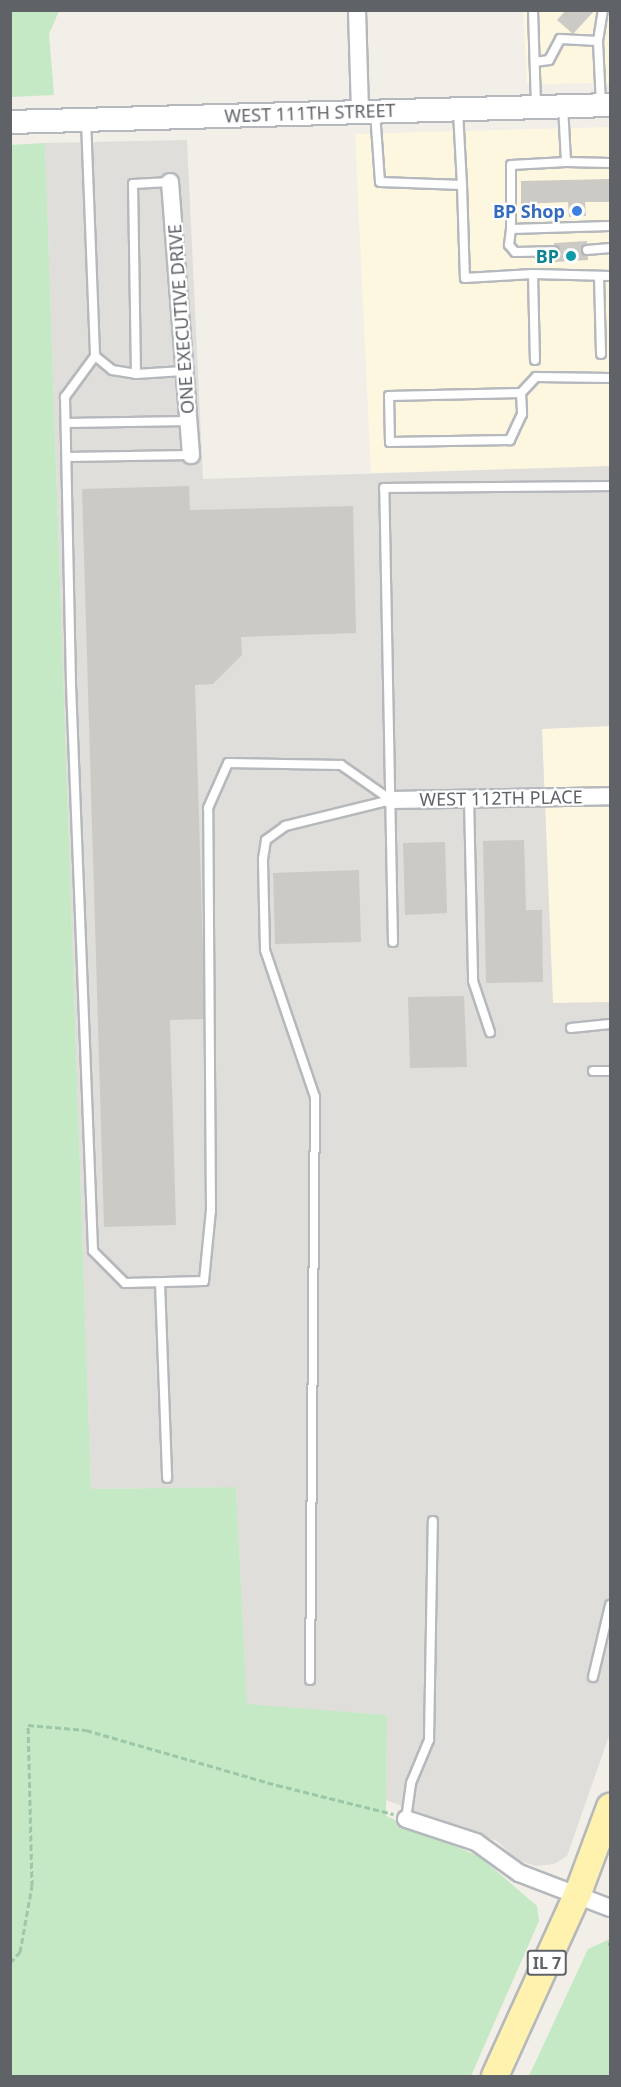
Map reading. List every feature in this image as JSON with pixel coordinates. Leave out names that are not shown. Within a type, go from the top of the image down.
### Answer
[{"type":"main road","name":"WEST 111TH STREET","points":[[10,122],[606,105]]},
{"type":"main road","name":"IL 7","points":[[495,2076],[578,1893],[610,1807]]},
{"type":"street","points":[[357,10],[367,111]]},
{"type":"street","name":"ONE EXECUTIVE DRIVE","points":[[170,182],[191,455]]},
{"type":"street","name":"WEST 112TH PLACE","points":[[391,800],[610,796]]},
{"type":"street","points":[[406,1819],[476,1842],[519,1873],[578,1893],[610,1908]]},
{"type":"lane","points":[[532,10],[536,107]]},
{"type":"lane","points":[[603,10],[598,40],[606,105]]},
{"type":"lane","points":[[534,62],[549,60],[560,39],[598,40]]},
{"type":"lane","points":[[563,106],[566,162]]},
{"type":"lane","points":[[458,109],[465,278],[533,274],[610,276]]},
{"type":"lane","points":[[367,111],[380,182],[462,185]]},
{"type":"lane","points":[[86,120],[95,356],[65,397],[71,685],[93,1251],[125,1283],[204,1281],[211,1210],[208,808],[228,763],[341,765],[391,800]]},
{"type":"lane","points":[[554,251],[515,252],[510,245],[512,165],[566,162],[610,163]]},
{"type":"lane","points":[[136,374],[133,184],[170,182]]},
{"type":"lane","points":[[512,229],[610,226]]},
{"type":"lane","points":[[587,250],[610,248]]},
{"type":"lane","points":[[533,274],[535,360]]},
{"type":"lane","points":[[599,276],[602,354]]},
{"type":"lane","points":[[95,356],[112,370],[136,374],[183,371]]},
{"type":"lane","points":[[521,393],[522,414],[510,440],[390,442],[389,396],[521,393],[536,377],[610,378]]},
{"type":"lane","points":[[66,423],[189,421]]},
{"type":"lane","points":[[67,457],[191,455]]},
{"type":"lane","points":[[393,942],[384,488],[610,486]]},
{"type":"lane","points":[[469,799],[473,981],[489,1032]]},
{"type":"lane","points":[[309,1680],[315,1097],[266,950],[263,859],[266,840],[285,826],[391,800]]},
{"type":"lane","points":[[571,1028],[610,1024]]},
{"type":"lane","points":[[593,1071],[610,1071]]},
{"type":"lane","points":[[160,1283],[167,1478]]},
{"type":"lane","points":[[406,1819],[411,1783],[429,1740],[433,1521]]},
{"type":"lane","points":[[593,1677],[610,1605]]},
{"type":"path","points":[[10,1963],[20,1952],[32,1886],[28,1725],[86,1730],[406,1819]]},
{"type":"shaded area","points":[[523,11],[610,11],[610,83],[527,84]]},
{"type":"shaded area","points":[[610,127],[610,466],[371,473],[355,134]]},
{"type":"shaded area","points":[[187,140],[203,479],[610,466],[610,726],[542,729],[553,1003],[610,1002],[610,1733],[567,1856],[554,1864],[535,1866],[516,1859],[497,1841],[386,1800],[387,1715],[247,1705],[236,1487],[91,1489],[45,143]]},
{"type":"shaded area","points":[[610,726],[610,1002],[553,1003],[542,728]]},
{"type":"green space","points":[[10,11],[59,11],[49,34],[54,95],[11,97]]},
{"type":"green space","points":[[45,143],[91,1489],[236,1487],[247,1704],[387,1715],[386,1816],[480,1857],[537,1906],[539,1921],[471,2076],[11,2076],[10,145]]},
{"type":"green space","points":[[610,1939],[610,2076],[529,2076],[588,1949]]},
{"type":"building","points":[[566,10],[595,10],[573,34],[557,20]]},
{"type":"building","name":"BP","points":[[610,179],[610,202],[585,202],[586,216],[569,217],[568,202],[521,204],[521,181]]},
{"type":"building","name":"BP","points":[[587,241],[588,260],[555,262],[554,243]]},
{"type":"building","points":[[189,486],[190,510],[353,506],[356,633],[241,637],[242,655],[213,684],[195,685],[205,1019],[170,1020],[176,1225],[104,1227],[82,489]]},
{"type":"building","points":[[524,840],[526,910],[542,910],[543,982],[486,983],[483,841]]},
{"type":"building","points":[[445,842],[447,913],[405,915],[403,843]]},
{"type":"building","points":[[359,870],[361,942],[275,944],[273,873]]},
{"type":"building","points":[[464,996],[467,1067],[410,1068],[408,997]]},
{"type":"place","name":"BP Shop","points":[[577,211]]},
{"type":"place","name":"BP","points":[[571,256]]}]
